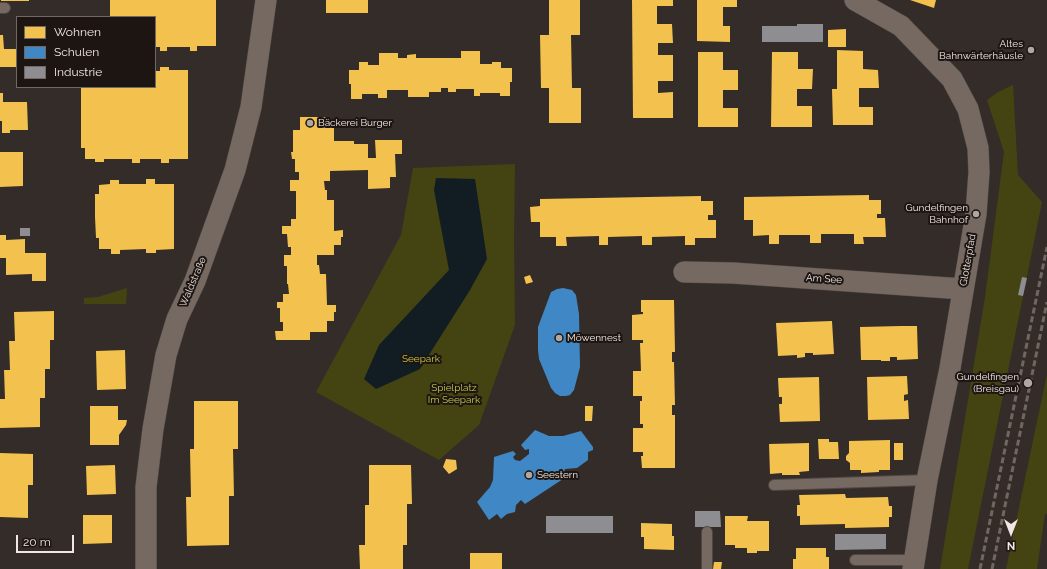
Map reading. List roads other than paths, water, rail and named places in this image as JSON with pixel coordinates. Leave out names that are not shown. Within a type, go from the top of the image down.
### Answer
[{"type":"street","name":"Waldstraße","points":[[146,569],[146,487],[153,429],[166,355],[177,319],[195,281],[235,170],[251,107],[266,0]]},
{"type":"street","name":"Glotterpfad","points":[[855,0],[901,26],[952,79],[968,109],[978,148],[979,172],[976,214],[950,368],[927,480],[914,565]]},
{"type":"street","name":"Am See","points":[[684,272],[733,272],[963,289]]},
{"type":"lane","points":[[774,484],[927,480]]},
{"type":"lane","points":[[707,532],[707,569]]},
{"type":"lane","points":[[855,560],[914,565]]},
{"type":"railway","points":[[980,569],[1047,247]]},
{"type":"railway","points":[[992,569],[1047,302]]},
{"type":"place","name":"Altes Bahnwärterhäusle","points":[[1031,50]]},
{"type":"place","name":"Bäckerei Burger","points":[[310,123]]},
{"type":"place","name":"Gundelfingen Bahnhof","points":[[976,214]]},
{"type":"place","name":"Möwennest","points":[[559,338]]},
{"type":"place","name":"Gundelfingen (Breisgau)","points":[[1028,383]]},
{"type":"place","name":"Seestern","points":[[529,475]]},
{"type":"park label","name":"Seepark","points":[[421,359]]},
{"type":"park label","name":"Spielplatz Im Seepark","points":[[454,394]]}]
